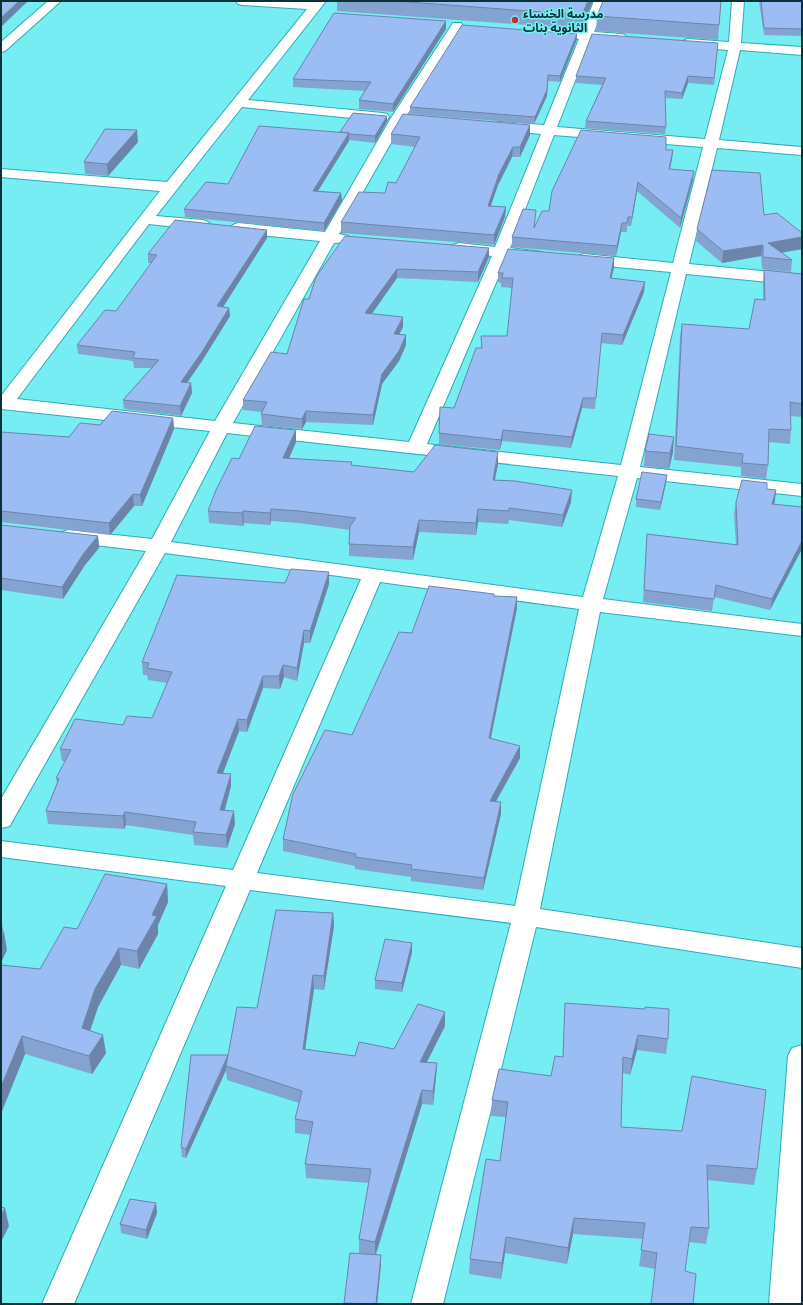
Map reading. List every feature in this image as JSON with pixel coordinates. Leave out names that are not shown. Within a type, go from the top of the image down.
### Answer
[{"type":"street","points":[[1,48],[55,1]]},
{"type":"street","points":[[242,1],[317,9]]},
{"type":"street","points":[[416,448],[501,252],[600,1]]},
{"type":"street","points":[[427,1304],[526,916],[591,604],[629,472],[735,46],[738,1]]},
{"type":"street","points":[[2,403],[237,103],[317,9]]},
{"type":"street","points":[[441,25],[472,27]]},
{"type":"street","points":[[1,820],[159,546],[221,427],[398,118],[457,26]]},
{"type":"street","points":[[534,32],[634,39]]},
{"type":"street","points":[[673,42],[802,51]]},
{"type":"street","points":[[237,103],[414,120]]},
{"type":"street","points":[[485,125],[710,142],[802,151]]},
{"type":"street","points":[[1,174],[171,187]]},
{"type":"street","points":[[145,219],[362,240]]},
{"type":"street","points":[[447,247],[548,256]]},
{"type":"street","points":[[571,258],[679,267],[802,280]]},
{"type":"street","points":[[2,403],[802,490]]},
{"type":"street","points":[[48,534],[159,546],[591,604],[802,630]]},
{"type":"street","points":[[58,1304],[373,575]]},
{"type":"street","points":[[1,849],[526,916],[802,958]]},
{"type":"street","points":[[785,1304],[802,1056]]},
{"type":"building","points":[[1,1],[19,1],[1,18]]},
{"type":"building","points":[[395,1],[588,1],[582,15]]},
{"type":"building","points":[[603,1],[721,1],[719,25],[597,16]]},
{"type":"building","points":[[761,1],[802,1],[802,29],[764,28]]},
{"type":"building","points":[[334,13],[446,21],[393,104],[359,100],[371,82],[293,79]]},
{"type":"building","points":[[462,25],[577,34],[560,76],[548,75],[547,90],[535,117],[410,107]]},
{"type":"building","points":[[592,34],[718,43],[714,78],[688,76],[682,93],[665,91],[666,127],[586,121],[606,78],[576,76]]},
{"type":"building","points":[[353,113],[387,116],[375,136],[340,132]]},
{"type":"building","points":[[403,114],[530,125],[520,147],[513,147],[499,174],[488,206],[506,207],[494,235],[341,222],[359,192],[385,193],[388,182],[396,183],[420,137],[391,134]]},
{"type":"building","points":[[259,126],[349,133],[313,191],[341,193],[324,223],[184,209],[206,182],[228,184]]},
{"type":"building","points":[[105,129],[137,130],[107,164],[84,162]]},
{"type":"building","points":[[581,130],[666,137],[666,150],[673,150],[669,169],[694,171],[681,218],[638,182],[632,217],[628,217],[627,223],[622,223],[617,246],[512,237],[523,209],[536,210],[534,228],[542,211],[549,211],[552,191]]},
{"type":"building","points":[[712,170],[760,173],[764,215],[777,213],[802,233],[802,237],[768,243],[792,260],[763,257],[763,245],[723,251],[697,229]]},
{"type":"building","points":[[175,220],[267,230],[217,306],[229,308],[202,352],[181,382],[191,383],[180,406],[123,400],[159,360],[133,358],[135,352],[77,345],[105,310],[116,311],[157,255],[148,254]]},
{"type":"building","points":[[345,236],[489,248],[478,272],[397,269],[365,313],[403,317],[394,334],[406,335],[399,351],[382,374],[373,415],[306,411],[302,419],[261,414],[267,402],[243,400],[271,352],[287,354],[304,299],[309,299],[316,277]]},
{"type":"building","points":[[508,249],[614,258],[610,278],[645,282],[623,335],[602,333],[596,398],[583,398],[572,437],[503,430],[501,440],[439,433],[440,407],[454,408],[476,348],[482,348],[481,336],[507,336],[513,278],[502,278],[503,273],[498,273]]},
{"type":"building","points":[[764,270],[802,274],[802,404],[790,402],[791,430],[769,429],[768,465],[742,463],[743,454],[676,446],[682,324],[749,329],[755,299],[765,300]]},
{"type":"building","points":[[112,411],[173,418],[140,495],[133,494],[109,523],[1,511],[1,432],[69,437],[80,423],[100,425]]},
{"type":"building","points":[[255,426],[296,430],[283,458],[352,462],[351,465],[414,472],[435,445],[498,452],[493,480],[515,481],[572,490],[563,515],[509,508],[509,511],[478,509],[476,523],[419,520],[413,547],[349,544],[350,526],[356,518],[271,509],[270,513],[208,511],[216,490],[232,458],[239,459]]},
{"type":"building","points":[[649,434],[674,437],[670,453],[645,451]]},
{"type":"building","points":[[642,472],[667,475],[661,502],[636,499]]},
{"type":"building","points":[[742,480],[767,483],[767,489],[776,490],[772,504],[802,507],[802,541],[772,599],[716,585],[714,599],[644,590],[647,534],[738,545],[736,502]]},
{"type":"building","points":[[1,525],[98,536],[84,553],[62,587],[1,578]]},
{"type":"building","points":[[291,569],[329,572],[310,631],[304,630],[297,668],[283,665],[279,676],[263,676],[247,720],[238,719],[217,773],[231,774],[220,810],[234,811],[226,835],[193,832],[196,822],[125,812],[123,816],[46,811],[59,779],[56,778],[71,750],[60,749],[75,719],[123,725],[127,716],[152,718],[172,672],[147,668],[149,663],[142,662],[177,575],[285,583]]},
{"type":"building","points":[[429,586],[494,594],[494,596],[517,597],[489,738],[520,746],[490,801],[501,802],[484,878],[411,869],[412,865],[355,857],[356,854],[283,839],[293,794],[325,730],[352,735],[399,632],[412,633]]},
{"type":"building","points":[[105,874],[167,884],[152,915],[157,916],[137,951],[119,948],[95,989],[82,1028],[103,1035],[89,1056],[22,1036],[1,1087],[1,965],[40,969],[64,927],[77,929]]},
{"type":"building","points":[[276,910],[333,913],[324,976],[313,975],[303,1049],[355,1056],[359,1042],[394,1049],[418,1004],[445,1012],[420,1062],[437,1063],[433,1091],[422,1090],[375,1242],[359,1239],[371,1169],[305,1164],[313,1122],[295,1119],[302,1091],[226,1066],[237,1007],[257,1008]]},
{"type":"building","points":[[385,939],[412,943],[402,983],[375,980]]},
{"type":"building","points":[[565,1003],[645,1009],[645,1007],[669,1009],[668,1039],[638,1035],[632,1059],[623,1057],[621,1127],[682,1131],[692,1076],[766,1090],[757,1169],[707,1165],[709,1228],[691,1227],[685,1271],[696,1274],[693,1304],[651,1304],[657,1253],[641,1250],[645,1223],[574,1218],[568,1248],[506,1237],[502,1263],[470,1259],[486,1159],[500,1161],[508,1102],[492,1100],[499,1069],[551,1076],[555,1056],[563,1057]]},
{"type":"building","points":[[191,1055],[228,1055],[186,1149],[181,1147]]},
{"type":"building","points":[[130,1199],[156,1203],[146,1230],[120,1224]]},
{"type":"building","points":[[1,1207],[5,1208],[1,1216]]},
{"type":"building","points":[[350,1253],[381,1255],[376,1304],[344,1303]]},
{"type":"place","name":"مدرسة الخنساء الثانوية بنات","points":[[515,20]]}]
